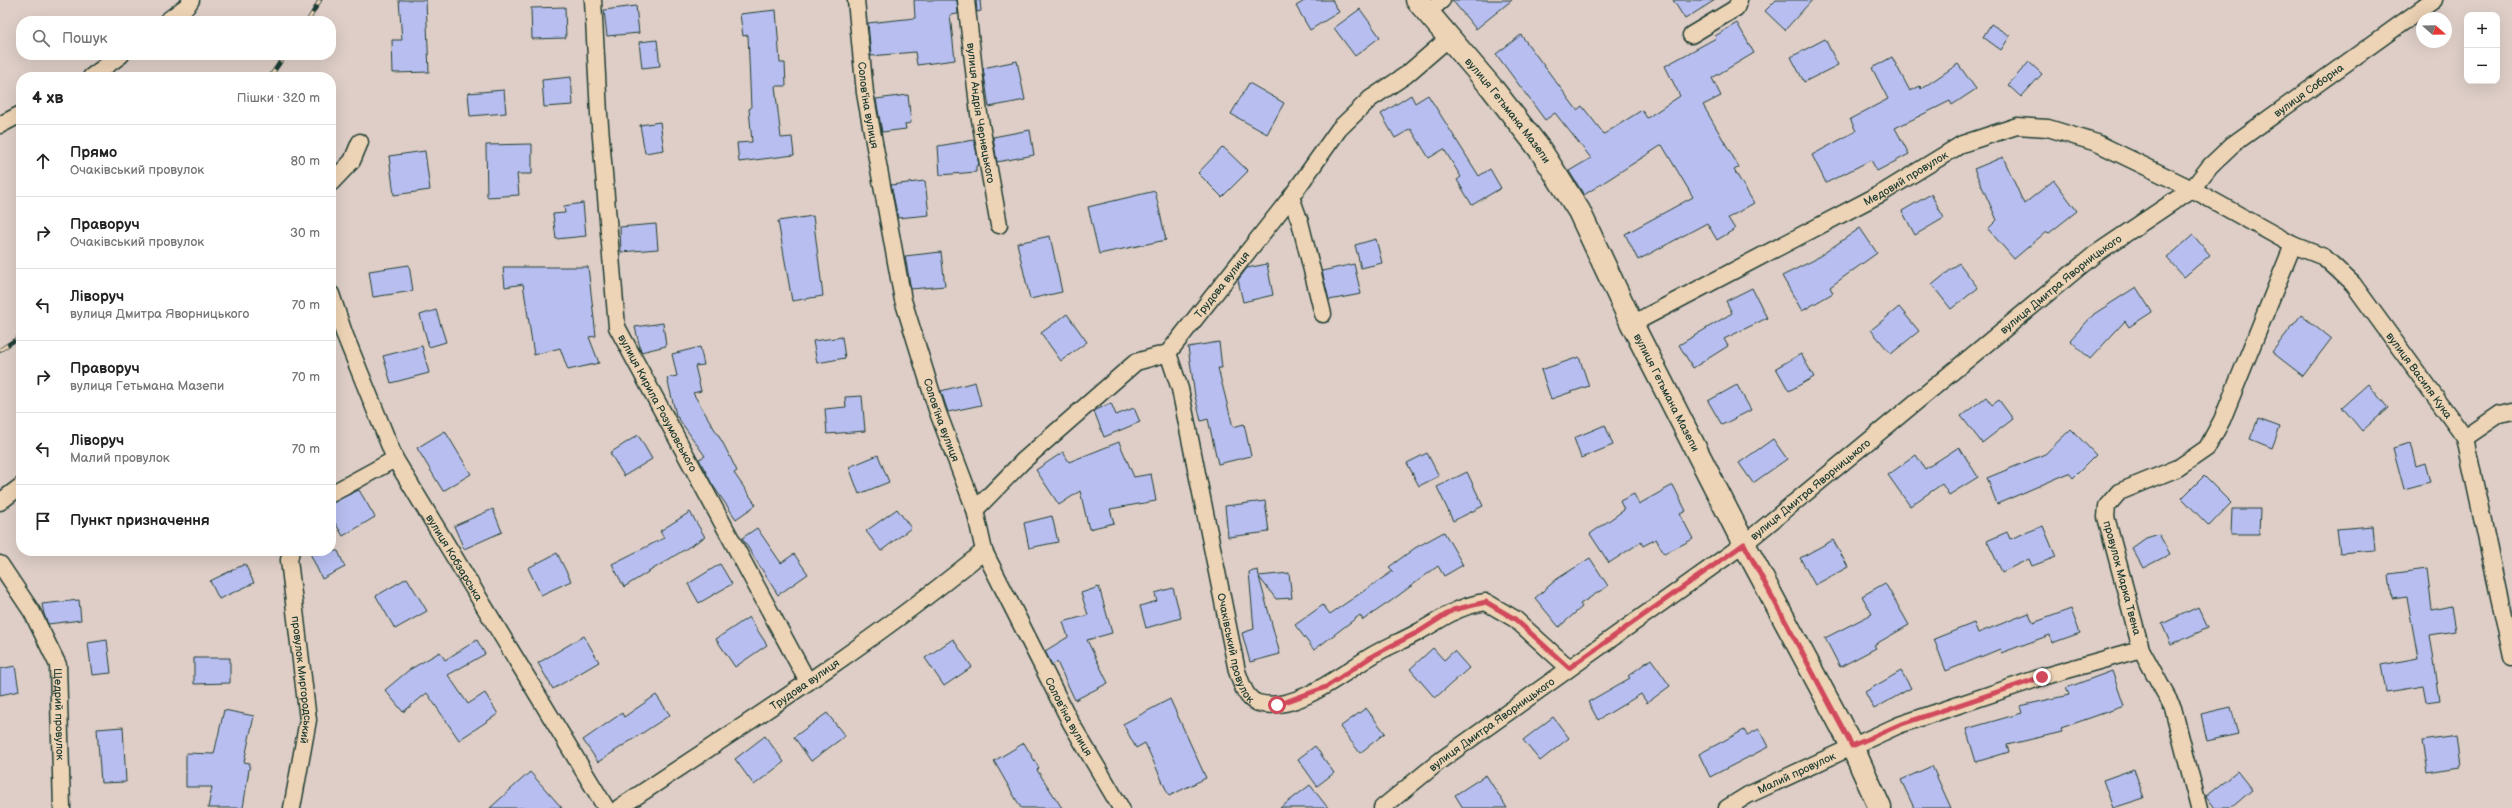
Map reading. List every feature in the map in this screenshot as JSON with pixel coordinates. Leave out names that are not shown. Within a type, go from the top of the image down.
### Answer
[{"type":"street","points":[[174,16],[187,6],[191,0]]},
{"type":"street","name":"вулиця Кирила Розумовського","points":[[593,0],[599,114],[617,327],[808,682]]},
{"type":"street","name":"Солов'їна вулиця","points":[[856,0],[865,93],[903,300],[937,410],[975,510],[984,551],[1071,724],[1121,808]]},
{"type":"street","name":"вулиця Андрія Чернецького","points":[[966,0],[979,114],[999,225]]},
{"type":"street","points":[[1691,35],[1736,8],[1739,0]]},
{"type":"street","name":"вулиця Соборна","points":[[2192,189],[2210,166],[2232,145],[2434,0]]},
{"type":"street","name":"вулиця Гетьмана Мазепи","points":[[1429,4],[1450,38],[1545,157],[1579,211],[1632,324],[1744,544],[1852,746],[1880,808]]},
{"type":"street","name":"Трудова вулиця","points":[[1168,353],[1291,197],[1338,129],[1370,99],[1406,74],[1450,38]]},
{"type":"street","points":[[98,72],[114,60]]},
{"type":"street","points":[[0,125],[16,117]]},
{"type":"street","name":"Медовий провулок","points":[[1632,324],[1882,193],[1962,144],[2017,126],[2048,128],[2097,143],[2192,189]]},
{"type":"street","points":[[336,178],[352,161],[360,142]]},
{"type":"street","name":"вулиця Василя Кука","points":[[2192,189],[2293,245],[2324,257],[2353,284],[2465,438],[2512,656]]},
{"type":"street","name":"вулиця Дмитра Яворницького","points":[[1382,808],[1441,760],[1744,544],[2094,255],[2192,189]]},
{"type":"street","points":[[1291,197],[1300,222],[1323,314]]},
{"type":"street","name":"провулок Марка Твена","points":[[2199,808],[2173,708],[2141,649],[2106,517],[2107,506],[2119,492],[2178,468],[2207,448],[2222,420],[2293,245]]},
{"type":"street","name":"вулиця Кобзарська","points":[[336,309],[344,333],[395,459],[606,808]]},
{"type":"street","points":[[975,510],[1023,461],[1136,362],[1168,353]]},
{"type":"street","name":"Очаківський провулок","points":[[1168,353],[1180,389],[1237,671],[1244,691],[1257,702],[1277,705],[1326,687],[1374,655],[1420,631],[1453,610],[1486,602],[1515,619],[1569,668]]},
{"type":"street","points":[[2465,438],[2500,414],[2512,411]]},
{"type":"street","points":[[336,491],[395,459]]},
{"type":"street","points":[[0,502],[16,490]]},
{"type":"street","name":"Трудова вулиця","points":[[619,808],[808,682],[929,596],[984,551]]},
{"type":"street","name":"провулок Миргородський","points":[[290,556],[289,560],[308,720],[292,808]]},
{"type":"street","name":"Щедрий провулок","points":[[0,564],[32,612],[58,665],[62,808]]},
{"type":"street","name":"Малий провулок","points":[[1727,808],[1748,795],[1899,725],[2042,677],[2141,649]]},
{"type":"building","points":[[399,0],[426,0],[429,72],[393,73],[392,40],[402,40]]},
{"type":"building","points":[[914,0],[957,0],[958,14],[950,15],[955,60],[917,65],[915,52],[871,56],[868,23],[915,18]]},
{"type":"building","points":[[976,0],[980,0],[981,11],[977,12]]},
{"type":"building","points":[[1306,0],[1332,0],[1339,12],[1310,30],[1296,6]]},
{"type":"building","points":[[1452,0],[1512,0],[1476,29]]},
{"type":"building","points":[[1673,0],[1715,0],[1685,19]]},
{"type":"building","points":[[1776,0],[1812,0],[1785,30],[1765,11]]},
{"type":"building","points":[[636,6],[639,33],[607,36],[604,10]]},
{"type":"building","points":[[565,7],[566,38],[532,39],[531,8]]},
{"type":"building","points":[[1360,9],[1380,37],[1355,56],[1334,28]]},
{"type":"building","points":[[776,10],[780,63],[785,63],[786,86],[775,86],[781,138],[792,137],[794,155],[739,162],[737,143],[752,142],[749,109],[751,108],[748,35],[743,36],[740,14]]},
{"type":"building","points":[[1737,23],[1754,53],[1712,78],[1721,96],[1703,105],[1739,167],[1734,170],[1754,203],[1728,218],[1735,229],[1717,240],[1707,223],[1638,260],[1625,234],[1693,197],[1662,145],[1584,195],[1569,171],[1591,158],[1555,113],[1545,120],[1496,54],[1521,35],[1577,110],[1582,106],[1604,134],[1642,110],[1647,118],[1680,96],[1665,66],[1716,38],[1715,36]]},
{"type":"building","points":[[1991,24],[2010,36],[2001,50],[1983,37]]},
{"type":"building","points":[[1825,39],[1838,65],[1804,82],[1791,57]]},
{"type":"building","points":[[657,40],[660,66],[642,68],[639,42]]},
{"type":"building","points":[[1892,57],[1910,91],[1920,86],[1921,89],[1958,64],[1976,89],[1952,105],[1950,101],[1895,128],[1909,154],[1877,171],[1871,160],[1826,183],[1812,155],[1856,131],[1850,119],[1888,99],[1872,68]]},
{"type":"building","points":[[1017,61],[1025,100],[989,107],[983,68]]},
{"type":"building","points":[[2029,62],[2042,74],[2021,97],[2008,85]]},
{"type":"building","points":[[571,77],[573,105],[544,107],[542,80]]},
{"type":"building","points":[[1249,83],[1284,103],[1267,134],[1231,114]]},
{"type":"building","points":[[504,90],[506,113],[470,116],[468,93]]},
{"type":"building","points":[[908,95],[911,123],[905,124],[906,129],[882,132],[876,99]]},
{"type":"building","points":[[1411,95],[1415,103],[1428,95],[1479,176],[1490,169],[1501,188],[1472,205],[1457,180],[1461,177],[1444,149],[1429,158],[1411,129],[1395,138],[1381,114]]},
{"type":"building","points":[[660,122],[664,150],[645,153],[640,125]]},
{"type":"building","points":[[1030,130],[1034,155],[997,162],[993,137]]},
{"type":"building","points":[[974,140],[979,165],[976,166],[976,172],[940,175],[938,146]]},
{"type":"building","points":[[532,144],[532,174],[517,174],[519,195],[487,197],[486,145]]},
{"type":"building","points":[[1223,147],[1248,171],[1222,197],[1198,173]]},
{"type":"building","points":[[425,151],[430,190],[394,195],[389,156]]},
{"type":"building","points":[[2003,157],[2024,204],[2054,180],[2077,211],[2048,234],[2046,232],[2014,259],[1988,229],[1997,220],[1974,169]]},
{"type":"building","points":[[925,181],[929,215],[898,218],[891,185]]},
{"type":"building","points":[[1155,191],[1166,240],[1099,254],[1088,207]]},
{"type":"building","points":[[1931,194],[1944,218],[1915,235],[1902,211]]},
{"type":"building","points":[[583,203],[586,236],[556,239],[553,214],[565,213],[564,206]]},
{"type":"building","points":[[813,216],[823,296],[792,301],[778,221]]},
{"type":"building","points":[[656,224],[658,249],[621,252],[620,227]]},
{"type":"building","points":[[1860,228],[1877,253],[1830,287],[1833,293],[1802,311],[1782,276],[1814,260]]},
{"type":"building","points":[[2193,235],[2210,255],[2184,277],[2167,258]]},
{"type":"building","points":[[1050,236],[1062,292],[1030,299],[1017,243]]},
{"type":"building","points":[[1376,239],[1382,263],[1361,268],[1355,245]]},
{"type":"building","points":[[941,252],[945,286],[911,289],[905,256]]},
{"type":"building","points":[[1959,263],[1978,288],[1951,309],[1932,285]]},
{"type":"building","points":[[1267,264],[1273,295],[1243,302],[1238,280],[1247,268]]},
{"type":"building","points":[[1354,264],[1361,294],[1329,300],[1322,271]]},
{"type":"building","points":[[409,265],[413,291],[373,297],[369,271]]},
{"type":"building","points":[[503,267],[588,267],[596,336],[589,337],[599,363],[568,370],[560,348],[534,355],[523,284],[505,287]]},
{"type":"building","points":[[2136,287],[2152,312],[2129,327],[2125,321],[2090,359],[2070,340],[2094,314]]},
{"type":"building","points":[[1752,288],[1767,318],[1724,339],[1728,346],[1693,368],[1679,345],[1732,313],[1726,301]]},
{"type":"building","points":[[1899,307],[1919,331],[1891,354],[1871,330]]},
{"type":"building","points":[[436,310],[446,342],[429,347],[420,315]]},
{"type":"building","points":[[1067,314],[1087,342],[1061,361],[1041,333]]},
{"type":"building","points":[[2301,315],[2331,339],[2303,376],[2272,352]]},
{"type":"building","points":[[663,323],[666,346],[641,352],[635,327]]},
{"type":"building","points":[[842,337],[845,358],[817,363],[813,341]]},
{"type":"building","points":[[1219,342],[1222,368],[1218,368],[1233,427],[1244,424],[1251,456],[1218,464],[1208,419],[1201,421],[1195,396],[1188,347]]},
{"type":"building","points":[[422,346],[429,373],[391,383],[383,356]]},
{"type":"building","points":[[700,347],[704,365],[695,366],[701,391],[693,393],[724,445],[737,471],[734,473],[756,505],[736,519],[712,484],[699,459],[705,456],[676,415],[667,378],[677,376],[672,354]]},
{"type":"building","points":[[1801,354],[1814,377],[1789,391],[1776,368]]},
{"type":"building","points":[[1579,357],[1589,386],[1551,399],[1541,370]]},
{"type":"building","points":[[975,382],[981,405],[948,412],[941,391]]},
{"type":"building","points":[[2368,384],[2388,408],[2362,431],[2342,407]]},
{"type":"building","points":[[1737,385],[1751,410],[1722,425],[1708,401]]},
{"type":"building","points":[[862,396],[865,431],[827,434],[825,409],[846,407],[845,397]]},
{"type":"building","points":[[1986,397],[1992,405],[1999,400],[2013,419],[1982,443],[1961,416]]},
{"type":"building","points":[[1111,403],[1116,415],[1134,408],[1140,422],[1104,437],[1094,411]]},
{"type":"building","points":[[2258,419],[2280,427],[2272,448],[2250,439]]},
{"type":"building","points":[[1605,425],[1613,445],[1581,458],[1574,438]]},
{"type":"building","points":[[2071,429],[2096,455],[2073,478],[2069,473],[1997,504],[1987,478],[2045,454]]},
{"type":"building","points":[[445,431],[471,474],[443,491],[417,448]]},
{"type":"building","points":[[638,435],[652,459],[624,476],[610,453]]},
{"type":"building","points":[[1773,439],[1787,459],[1753,483],[1739,463]]},
{"type":"building","points":[[1119,442],[1134,477],[1151,474],[1156,501],[1110,509],[1114,523],[1089,529],[1080,491],[1059,505],[1036,470],[1063,452],[1069,462]]},
{"type":"building","points":[[2410,443],[2416,466],[2425,463],[2430,482],[2404,489],[2393,448]]},
{"type":"building","points":[[1959,447],[1978,477],[1949,495],[1942,484],[1910,506],[1888,475],[1916,455],[1925,469]]},
{"type":"building","points":[[1427,453],[1439,476],[1419,486],[1407,463]]},
{"type":"building","points":[[878,455],[889,482],[859,494],[849,467]]},
{"type":"building","points":[[1467,472],[1483,506],[1453,521],[1437,487]]},
{"type":"building","points":[[2204,476],[2231,503],[2209,526],[2182,498]]},
{"type":"building","points":[[1673,485],[1686,511],[1680,514],[1693,539],[1664,554],[1656,539],[1643,546],[1641,542],[1609,563],[1590,534],[1624,510],[1620,501],[1634,494],[1639,504]]},
{"type":"building","points":[[359,490],[375,517],[343,536],[336,524],[336,501]]},
{"type":"building","points":[[1265,501],[1269,532],[1228,537],[1225,506]]},
{"type":"building","points":[[493,509],[502,532],[464,549],[454,526]]},
{"type":"building","points":[[897,509],[911,528],[881,551],[866,531]]},
{"type":"building","points":[[2232,509],[2260,509],[2259,534],[2231,534]]},
{"type":"building","points":[[690,512],[705,537],[624,587],[612,564],[664,538],[660,531]]},
{"type":"building","points":[[1052,516],[1058,542],[1029,548],[1024,523]]},
{"type":"building","points":[[2043,526],[2056,557],[2032,566],[2029,559],[2002,572],[1987,541],[2007,532],[2010,539]]},
{"type":"building","points":[[2373,526],[2375,550],[2340,553],[2337,529]]},
{"type":"building","points":[[757,528],[781,563],[794,554],[808,574],[778,595],[742,538]]},
{"type":"building","points":[[1444,532],[1463,565],[1444,576],[1438,566],[1363,620],[1360,615],[1314,650],[1295,625],[1323,605],[1330,614],[1393,571],[1389,567],[1415,548]]},
{"type":"building","points":[[2159,534],[2170,554],[2143,568],[2132,548],[2146,538]]},
{"type":"building","points":[[1833,540],[1848,567],[1815,585],[1800,558]]},
{"type":"building","points":[[336,551],[338,551],[345,567],[322,579],[311,556],[336,556]]},
{"type":"building","points":[[557,553],[571,581],[541,595],[528,568]]},
{"type":"building","points":[[1590,558],[1608,586],[1580,604],[1582,607],[1559,627],[1535,598],[1557,579]]},
{"type":"building","points":[[245,564],[254,583],[219,599],[210,581]]},
{"type":"building","points":[[720,564],[732,584],[699,603],[688,584]]},
{"type":"building","points":[[2427,569],[2432,610],[2451,606],[2455,631],[2430,635],[2440,700],[2426,702],[2423,686],[2386,692],[2381,665],[2418,658],[2407,597],[2392,599],[2389,574]]},
{"type":"building","points":[[1258,570],[1259,576],[1289,573],[1292,598],[1276,599],[1259,577],[1280,654],[1250,662],[1242,633],[1254,629],[1249,572]]},
{"type":"building","points":[[407,578],[427,611],[395,629],[376,596]]},
{"type":"building","points":[[1885,583],[1909,625],[1874,645],[1876,648],[1840,667],[1825,638],[1872,614],[1862,596]]},
{"type":"building","points":[[1099,587],[1112,633],[1087,640],[1108,683],[1075,700],[1057,662],[1052,665],[1045,651],[1068,637],[1063,622],[1088,615],[1081,593]]},
{"type":"building","points":[[1173,588],[1181,618],[1146,628],[1140,606],[1157,601],[1155,593]]},
{"type":"building","points":[[79,600],[81,620],[48,624],[42,604]]},
{"type":"building","points":[[2198,607],[2208,628],[2171,645],[2162,624]]},
{"type":"building","points":[[2071,609],[2080,633],[2052,643],[2050,635],[2001,653],[2000,649],[1946,671],[1934,639],[1974,623],[1978,633],[2029,613],[2033,623]]},
{"type":"building","points":[[749,617],[767,645],[735,667],[716,639]]},
{"type":"building","points":[[584,636],[599,662],[553,689],[538,663]]},
{"type":"building","points":[[953,639],[972,667],[944,686],[925,658]]},
{"type":"building","points":[[107,640],[111,673],[92,675],[88,643]]},
{"type":"building","points":[[477,640],[485,654],[448,675],[468,704],[485,693],[498,714],[459,740],[427,693],[403,712],[385,690],[409,670],[440,652],[445,660]]},
{"type":"building","points":[[1433,648],[1444,660],[1454,651],[1469,668],[1435,698],[1410,669]]},
{"type":"building","points":[[194,658],[230,658],[230,683],[194,684]]},
{"type":"building","points":[[1651,659],[1670,686],[1647,703],[1641,694],[1598,720],[1588,702],[1630,678],[1628,676]]},
{"type":"building","points":[[15,666],[19,691],[0,695],[0,669]]},
{"type":"building","points":[[1901,671],[1911,688],[1874,709],[1865,692]]},
{"type":"building","points":[[2112,671],[2124,706],[2061,728],[2062,732],[2007,745],[2009,752],[1976,762],[1966,729],[2022,713],[2020,706],[2069,695],[2066,688]]},
{"type":"building","points":[[656,695],[670,715],[598,762],[583,740],[622,713],[624,717]]},
{"type":"building","points":[[1170,699],[1206,778],[1169,796],[1145,743],[1136,748],[1123,724]]},
{"type":"building","points":[[2231,707],[2238,734],[2207,741],[2201,714]]},
{"type":"building","points":[[1366,708],[1385,733],[1360,753],[1340,727]]},
{"type":"building","points":[[224,710],[254,716],[244,762],[250,763],[243,808],[208,808],[212,787],[186,787],[186,753],[214,754]]},
{"type":"building","points":[[827,713],[845,736],[811,761],[794,737]]},
{"type":"building","points":[[1553,717],[1569,738],[1540,761],[1523,740]]},
{"type":"building","points":[[123,727],[126,782],[101,783],[97,729]]},
{"type":"building","points":[[1759,729],[1768,747],[1710,777],[1699,754],[1744,730],[1747,735]]},
{"type":"building","points":[[765,736],[784,762],[754,785],[735,759]]},
{"type":"building","points":[[2456,736],[2460,767],[2427,772],[2422,741]]},
{"type":"building","points":[[1024,743],[1039,768],[1037,770],[1062,808],[1021,808],[994,761]]},
{"type":"building","points":[[1315,746],[1334,773],[1317,786],[1298,759]]},
{"type":"building","points":[[1932,766],[1951,808],[1914,808],[1901,780]]},
{"type":"building","points":[[2134,769],[2144,798],[2113,808],[2103,780]]},
{"type":"building","points":[[2237,771],[2252,790],[2231,808],[2215,808],[2206,796]]},
{"type":"building","points":[[530,772],[562,808],[490,808]]},
{"type":"building","points":[[1486,775],[1507,808],[1463,808],[1455,795]]},
{"type":"building","points":[[1310,785],[1328,808],[1280,808]]},
{"type":"railway","points":[[311,16],[320,0]]},
{"type":"railway","points":[[273,72],[282,60]]},
{"type":"railway","points":[[0,350],[16,339]]},
{"type":"route","points":[[1277,705],[1326,687],[1374,655],[1420,631],[1453,610],[1472,604],[1486,602],[1515,619],[1569,668],[1744,544],[1852,746],[1899,725],[2042,677]]}]
